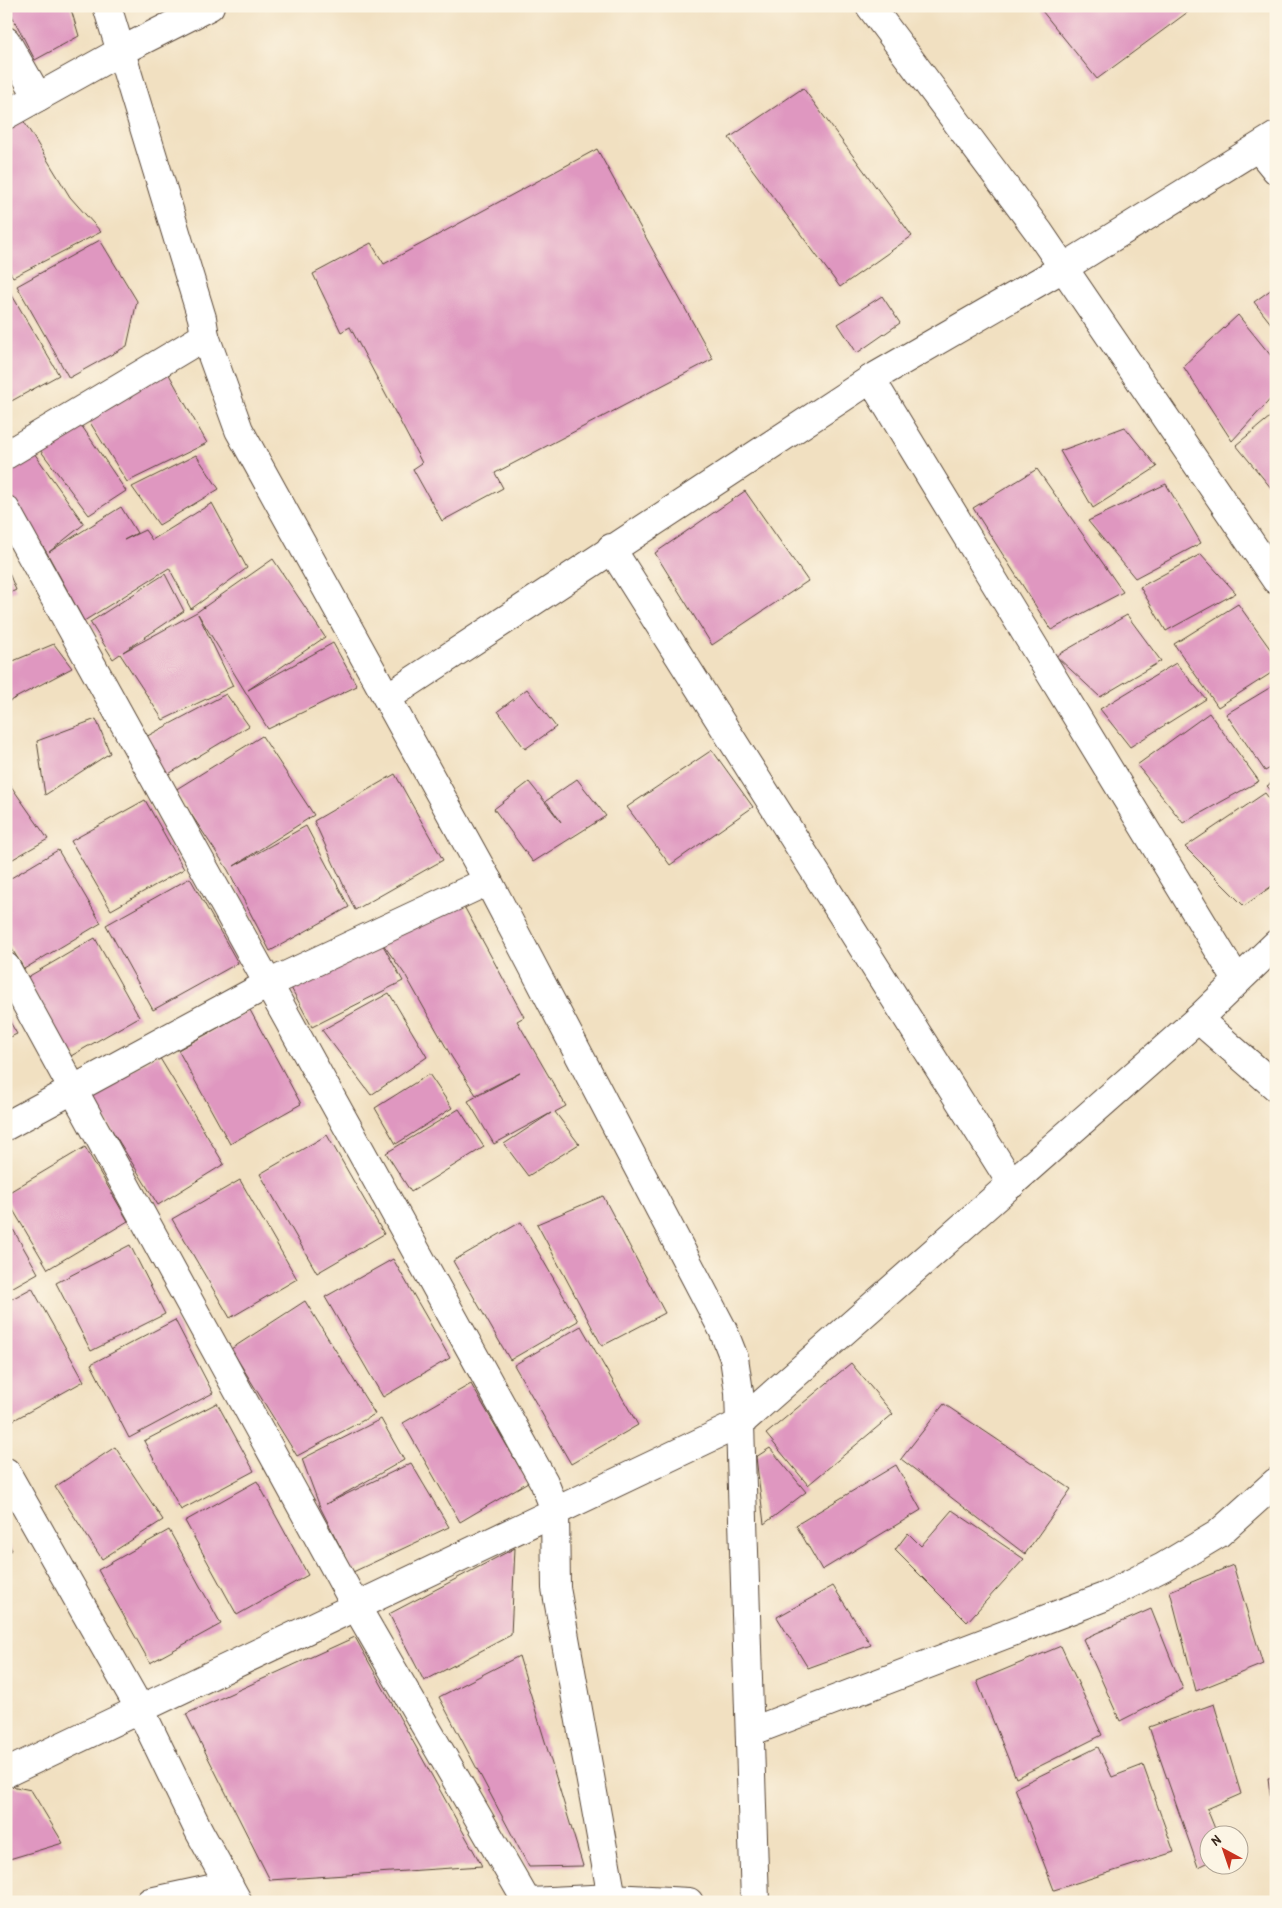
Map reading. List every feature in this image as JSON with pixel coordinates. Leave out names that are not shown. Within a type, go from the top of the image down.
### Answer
[{"type":"street","points":[[107,6],[202,318],[205,336],[239,430],[488,881],[723,1330],[734,1358],[739,1392],[755,1902]]},
{"type":"street","points":[[6,115],[121,51],[210,6]]},
{"type":"street","points":[[870,6],[1039,232],[1276,580]]},
{"type":"street","points":[[6,41],[38,97]]},
{"type":"street","points":[[388,697],[611,548],[871,380],[1063,268],[1267,142],[1276,170]]},
{"type":"street","points":[[6,455],[205,336]]},
{"type":"street","points":[[871,380],[1237,980]]},
{"type":"street","points":[[6,510],[544,1482],[555,1510],[556,1588],[612,1898]]},
{"type":"street","points":[[611,548],[1012,1184]]},
{"type":"street","points":[[6,1126],[268,984],[488,881]]},
{"type":"street","points":[[6,1773],[357,1608],[555,1510],[739,1424],[1198,1020],[1276,944]]},
{"type":"street","points":[[6,967],[357,1608],[528,1902],[612,1898],[689,1902]]},
{"type":"street","points":[[1198,1020],[1276,1088]]},
{"type":"street","points":[[6,1472],[140,1709],[199,1831],[234,1893],[150,1902]]},
{"type":"street","points":[[750,1732],[1104,1597],[1163,1567],[1218,1534],[1276,1482]]},
{"type":"building","points":[[7,6],[70,6],[79,36],[35,60]]},
{"type":"building","points":[[1038,6],[1196,6],[1097,79]]},
{"type":"building","points":[[6,67],[13,80],[6,83]]},
{"type":"building","points":[[803,88],[912,236],[840,287],[729,138]]},
{"type":"building","points":[[23,120],[70,197],[101,232],[13,277],[6,266],[6,129]]},
{"type":"building","points":[[597,149],[713,359],[495,473],[503,488],[442,521],[413,469],[422,463],[350,327],[341,332],[313,274],[371,243],[384,264]]},
{"type":"building","points":[[100,240],[137,301],[127,346],[69,378],[17,286]]},
{"type":"building","points":[[6,285],[59,375],[6,404]]},
{"type":"building","points":[[1276,286],[1276,330],[1254,302]]},
{"type":"building","points":[[882,296],[900,323],[857,353],[838,324]]},
{"type":"building","points":[[1238,315],[1276,362],[1276,393],[1232,441],[1183,366]]},
{"type":"building","points":[[166,369],[207,443],[127,482],[86,416]]},
{"type":"building","points":[[1276,412],[1276,494],[1236,445]]},
{"type":"building","points":[[77,419],[126,491],[89,515],[37,446]]},
{"type":"building","points":[[1125,427],[1157,467],[1093,508],[1060,451]]},
{"type":"building","points":[[32,450],[84,524],[49,552],[121,507],[137,533],[124,540],[145,530],[152,540],[212,503],[247,568],[191,609],[169,568],[84,621],[47,553],[6,488],[6,467]]},
{"type":"building","points":[[196,455],[219,489],[159,525],[132,487]]},
{"type":"building","points":[[1037,469],[1123,592],[1051,630],[973,508]]},
{"type":"building","points":[[1166,484],[1201,543],[1135,578],[1088,521]]},
{"type":"building","points":[[745,491],[808,581],[712,645],[655,553]]},
{"type":"building","points":[[1201,554],[1236,593],[1166,631],[1140,587]]},
{"type":"building","points":[[273,559],[325,637],[248,690],[333,643],[357,686],[268,729],[198,614],[233,686],[163,720],[120,654],[113,659],[90,622],[165,574],[184,611],[123,652],[197,612]]},
{"type":"building","points":[[6,566],[16,590],[6,595]]},
{"type":"building","points":[[1238,604],[1276,657],[1276,670],[1218,707],[1174,644]]},
{"type":"building","points":[[1127,615],[1161,661],[1100,697],[1056,656]]},
{"type":"building","points":[[54,644],[72,668],[6,703],[6,664]]},
{"type":"building","points":[[1176,663],[1206,699],[1130,747],[1100,709]]},
{"type":"building","points":[[1276,684],[1276,765],[1265,771],[1226,714]]},
{"type":"building","points":[[527,689],[556,727],[525,749],[498,711]]},
{"type":"building","points":[[226,694],[249,726],[162,778],[140,740]]},
{"type":"building","points":[[1209,713],[1259,781],[1183,823],[1137,765]]},
{"type":"building","points":[[96,719],[110,753],[45,795],[37,741]]},
{"type":"building","points":[[262,736],[314,815],[234,866],[306,826],[349,907],[270,951],[228,870],[175,790]]},
{"type":"building","points":[[712,750],[753,807],[670,865],[627,807]]},
{"type":"building","points":[[395,774],[443,860],[355,910],[314,821]]},
{"type":"building","points":[[6,779],[48,839],[6,863]]},
{"type":"building","points":[[577,779],[606,816],[533,862],[494,809],[529,782],[561,822],[546,801]]},
{"type":"building","points":[[1276,780],[1276,796],[1267,786]]},
{"type":"building","points":[[1265,793],[1276,807],[1276,883],[1244,906],[1185,847]]},
{"type":"building","points":[[145,800],[184,869],[111,910],[71,841]]},
{"type":"building","points":[[58,850],[101,923],[24,969],[6,939],[6,881]]},
{"type":"building","points":[[190,878],[238,963],[153,1010],[106,925]]},
{"type":"building","points":[[460,899],[524,1017],[517,1021],[566,1106],[555,1112],[579,1144],[528,1176],[504,1144],[551,1113],[494,1144],[468,1101],[520,1073],[476,1095],[451,1056],[406,976],[380,940],[403,981],[312,1027],[288,982]]},
{"type":"building","points":[[95,938],[139,1017],[71,1056],[26,978]]},
{"type":"building","points":[[389,993],[427,1057],[371,1095],[322,1030]]},
{"type":"building","points":[[250,1010],[301,1104],[230,1144],[178,1050]]},
{"type":"building","points":[[6,1015],[17,1034],[6,1039]]},
{"type":"building","points":[[158,1055],[224,1164],[158,1205],[91,1096]]},
{"type":"building","points":[[429,1074],[452,1108],[396,1144],[375,1108]]},
{"type":"building","points":[[459,1109],[484,1147],[411,1192],[386,1153]]},
{"type":"building","points":[[327,1135],[384,1234],[317,1273],[260,1174]]},
{"type":"building","points":[[85,1147],[128,1221],[48,1269],[6,1198],[6,1194]]},
{"type":"building","points":[[240,1180],[297,1279],[230,1318],[172,1219]]},
{"type":"building","points":[[603,1196],[665,1313],[602,1346],[537,1224]]},
{"type":"building","points":[[6,1217],[38,1273],[6,1291]]},
{"type":"building","points":[[521,1222],[578,1321],[510,1360],[453,1261]]},
{"type":"building","points":[[130,1245],[165,1314],[91,1351],[56,1283]]},
{"type":"building","points":[[393,1259],[450,1358],[383,1397],[325,1297]]},
{"type":"building","points":[[32,1288],[84,1381],[12,1421],[6,1410],[6,1302]]},
{"type":"building","points":[[305,1301],[375,1414],[297,1456],[231,1349]]},
{"type":"building","points":[[175,1320],[213,1393],[129,1438],[91,1364]]},
{"type":"building","points":[[581,1326],[638,1425],[571,1464],[514,1365]]},
{"type":"building","points":[[851,1363],[893,1414],[808,1485],[766,1434]]},
{"type":"building","points":[[471,1384],[528,1482],[460,1522],[403,1423]]},
{"type":"building","points":[[217,1403],[254,1471],[181,1510],[144,1441]]},
{"type":"building","points":[[944,1404],[1071,1489],[1025,1554],[901,1459]]},
{"type":"building","points":[[381,1419],[404,1460],[326,1504],[411,1463],[449,1527],[353,1572],[320,1507],[302,1459]]},
{"type":"building","points":[[115,1447],[163,1520],[102,1559],[55,1487]]},
{"type":"building","points":[[770,1448],[806,1492],[764,1524],[756,1457]]},
{"type":"building","points":[[896,1465],[921,1510],[822,1570],[796,1525]]},
{"type":"building","points":[[257,1481],[308,1575],[237,1615],[185,1521]]},
{"type":"building","points":[[952,1510],[1024,1559],[967,1622],[895,1550],[908,1533],[921,1546]]},
{"type":"building","points":[[169,1530],[221,1624],[150,1663],[98,1570]]},
{"type":"building","points":[[6,1539],[12,1550],[6,1553]]},
{"type":"building","points":[[515,1548],[511,1635],[424,1681],[389,1614]]},
{"type":"building","points":[[1233,1565],[1263,1664],[1196,1691],[1170,1591]]},
{"type":"building","points":[[833,1586],[871,1645],[808,1668],[777,1617]]},
{"type":"building","points":[[1151,1609],[1183,1689],[1120,1721],[1083,1639]]},
{"type":"building","points":[[355,1637],[482,1866],[270,1880],[186,1714]]},
{"type":"building","points":[[1061,1646],[1102,1735],[1016,1778],[977,1681]]},
{"type":"building","points":[[519,1656],[583,1866],[529,1867],[439,1697]]},
{"type":"building","points":[[1214,1704],[1241,1794],[1207,1809],[1214,1826],[1200,1826],[1200,1866],[1198,1867],[1149,1727]]},
{"type":"building","points":[[1098,1747],[1112,1777],[1143,1765],[1174,1852],[1054,1890],[1015,1788]]},
{"type":"building","points":[[1276,1777],[1276,1827],[1275,1827],[1268,1778]]},
{"type":"building","points":[[6,1785],[31,1790],[63,1843],[6,1860]]}]
